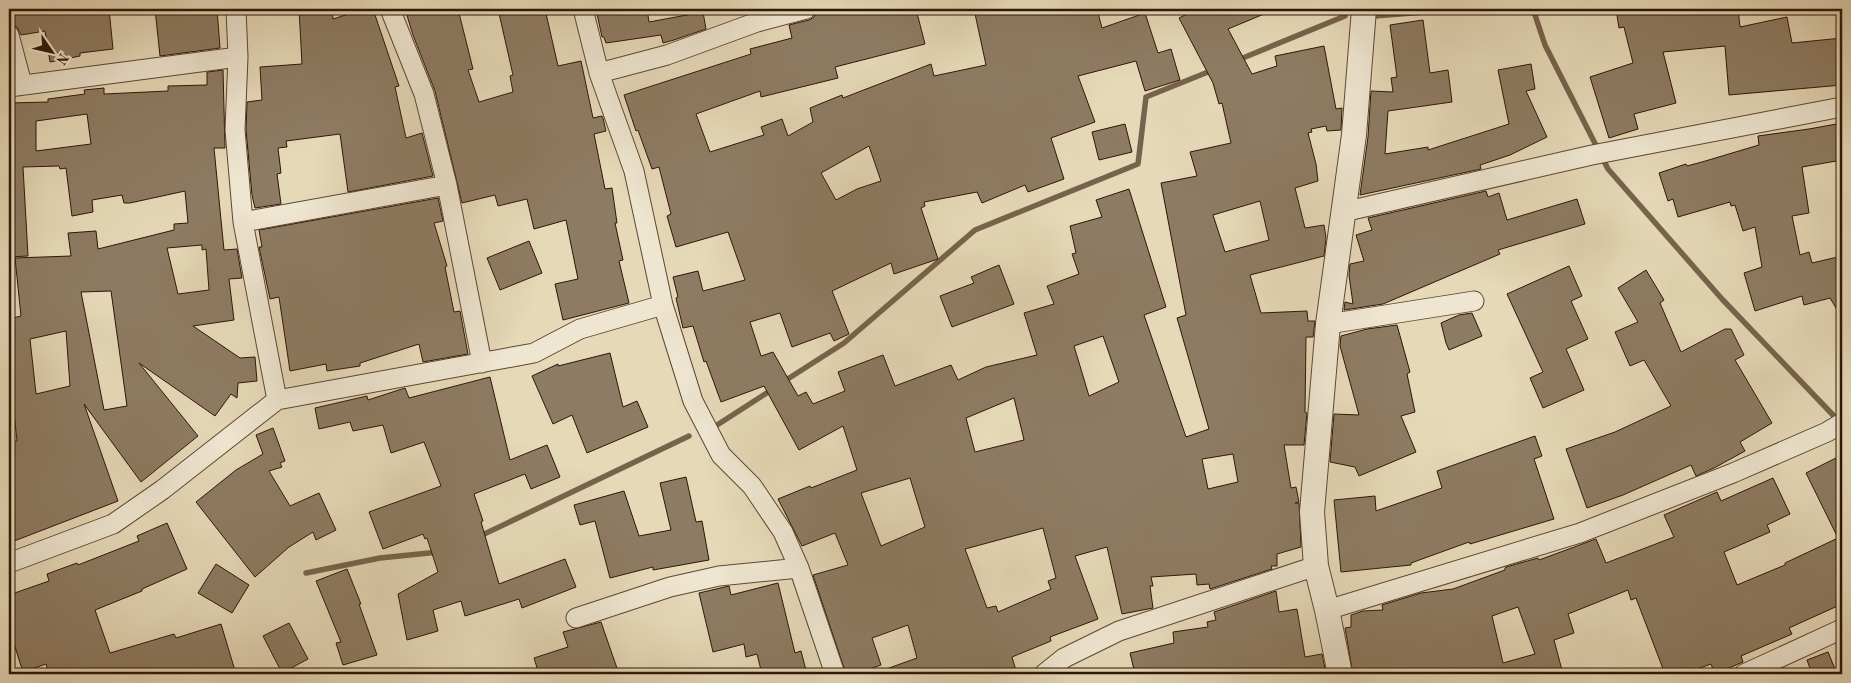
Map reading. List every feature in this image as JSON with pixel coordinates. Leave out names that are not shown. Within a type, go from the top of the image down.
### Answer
[{"type":"street","points":[[236,9],[238,57],[235,130],[243,222],[277,400]]},
{"type":"street","points":[[390,9],[424,94],[447,185],[482,363]]},
{"type":"street","points":[[582,9],[599,73],[634,171],[664,305],[693,401],[721,455],[752,486],[783,532],[799,568],[835,674]]},
{"type":"street","points":[[599,73],[667,55],[756,15],[806,9]]},
{"type":"street","points":[[1340,674],[1316,566],[1312,512],[1328,324],[1354,135],[1364,9]]},
{"type":"street","points":[[9,35],[15,86],[238,57]]},
{"type":"street","points":[[1343,212],[1599,154],[1842,106]]},
{"type":"street","points":[[243,222],[447,185]]},
{"type":"street","points":[[1328,324],[1474,301]]},
{"type":"street","points":[[9,563],[113,524],[162,490],[277,400],[534,353],[580,329],[664,305]]},
{"type":"street","points":[[1327,610],[1580,532],[1733,473],[1835,427]]},
{"type":"street","points":[[1044,674],[1064,658],[1119,631],[1316,566]]},
{"type":"street","points":[[576,618],[678,585],[719,576],[799,568]]},
{"type":"street","points":[[1744,674],[1842,630]]},
{"type":"building","points":[[9,9],[109,9],[113,49],[80,53],[80,56],[50,62],[45,31],[21,35],[17,27],[10,24]]},
{"type":"building","points":[[155,9],[217,9],[220,48],[160,56]]},
{"type":"building","points":[[299,9],[332,9],[333,19],[364,9],[373,9],[399,86],[395,87],[406,138],[422,133],[433,176],[348,192],[340,134],[286,141],[287,147],[278,148],[281,173],[277,174],[281,204],[255,208],[246,130],[247,102],[262,100],[260,67],[302,64]]},
{"type":"building","points":[[405,9],[458,9],[473,69],[468,70],[479,102],[513,92],[510,76],[513,75],[498,9],[545,9],[558,66],[581,61],[593,118],[602,116],[603,118],[606,131],[594,134],[605,189],[612,188],[617,223],[615,223],[623,260],[619,261],[629,303],[563,320],[555,284],[578,279],[566,220],[534,229],[527,199],[498,206],[495,195],[462,203],[435,91]]},
{"type":"building","points":[[596,9],[647,9],[649,22],[703,12],[706,29],[663,43],[661,35],[606,43],[604,37],[602,37]]},
{"type":"building","points":[[827,9],[864,9],[866,14],[884,9],[916,9],[925,44],[835,67],[838,78],[761,97],[760,91],[696,114],[710,152],[764,135],[761,127],[782,119],[788,136],[813,122],[810,108],[842,95],[843,98],[931,64],[934,76],[986,65],[974,9],[1097,9],[1102,28],[1145,13],[1158,53],[1171,49],[1180,80],[1145,91],[1136,61],[1078,76],[1095,122],[1051,138],[1064,179],[1028,192],[1025,185],[982,203],[977,192],[924,202],[925,206],[921,208],[938,259],[894,274],[891,263],[832,291],[849,334],[834,341],[830,333],[792,347],[780,313],[750,322],[761,356],[773,352],[798,396],[806,392],[813,404],[845,391],[838,372],[883,355],[895,386],[951,365],[958,380],[986,367],[1037,355],[1024,313],[1054,304],[1047,286],[1079,274],[1072,254],[1076,253],[1070,226],[1102,217],[1096,200],[1129,189],[1166,307],[1144,315],[1186,437],[1209,429],[1177,318],[1186,315],[1161,183],[1197,176],[1190,152],[1231,143],[1222,103],[1219,104],[1213,83],[1179,18],[1197,9],[1276,9],[1228,29],[1252,74],[1277,66],[1275,56],[1324,46],[1336,109],[1342,108],[1341,130],[1327,131],[1326,126],[1311,129],[1312,132],[1308,133],[1316,164],[1318,181],[1295,188],[1305,228],[1324,225],[1326,238],[1324,256],[1250,275],[1261,313],[1307,311],[1308,321],[1315,321],[1313,337],[1306,337],[1305,412],[1307,413],[1304,445],[1284,445],[1291,488],[1296,487],[1299,502],[1295,503],[1299,503],[1301,547],[1277,554],[1277,566],[1271,566],[1272,569],[1210,589],[1209,584],[1197,585],[1196,574],[1151,577],[1153,586],[1150,586],[1153,608],[1122,614],[1107,547],[1075,556],[1098,619],[1050,637],[1051,641],[1012,657],[1017,674],[879,674],[878,672],[917,658],[908,625],[872,638],[881,665],[855,674],[846,674],[813,575],[848,565],[835,533],[802,546],[778,499],[857,470],[843,426],[799,450],[764,386],[721,402],[706,361],[704,362],[693,326],[683,328],[673,277],[698,271],[703,291],[745,280],[728,232],[676,247],[667,216],[671,214],[659,167],[652,169],[638,130],[636,131],[624,95],[751,54],[750,49],[792,38],[789,25],[809,20],[814,17],[817,11]],"holes":[[[869,146],[881,181],[857,189],[836,200],[821,173]],[[1260,201],[1269,240],[1225,252],[1213,215]],[[1103,336],[1119,382],[1089,396],[1074,346]],[[1014,398],[1024,440],[975,452],[966,418]],[[1233,454],[1238,482],[1208,489],[1202,459]],[[910,478],[925,527],[881,546],[861,493]],[[1043,528],[1056,578],[1048,581],[1051,589],[998,612],[996,606],[987,608],[965,549]]]},
{"type":"building","points":[[1616,9],[1738,9],[1740,27],[1787,17],[1792,43],[1842,38],[1842,85],[1729,95],[1725,46],[1663,52],[1676,103],[1634,114],[1638,129],[1609,138],[1590,77],[1633,63],[1624,27],[1619,28]]},
{"type":"building","points":[[1423,20],[1430,73],[1448,70],[1452,102],[1388,111],[1385,154],[1428,147],[1428,150],[1509,124],[1498,70],[1531,64],[1535,89],[1526,91],[1547,137],[1510,155],[1480,165],[1481,169],[1360,195],[1368,137],[1371,91],[1393,92],[1391,78],[1397,77],[1390,25]]},
{"type":"building","points":[[223,70],[225,148],[214,148],[224,250],[237,249],[242,278],[229,279],[234,320],[193,326],[240,358],[255,357],[257,381],[238,383],[237,398],[231,394],[215,416],[139,363],[198,436],[141,482],[84,404],[118,501],[9,543],[9,464],[11,463],[9,443],[17,441],[9,364],[14,363],[9,335],[9,319],[21,316],[15,258],[71,256],[68,233],[96,231],[98,249],[174,230],[174,224],[188,223],[185,191],[130,203],[124,203],[122,195],[92,200],[93,212],[72,216],[66,168],[60,169],[59,166],[23,167],[28,256],[9,257],[9,103],[48,102],[48,99],[85,94],[84,90],[104,88],[104,94],[168,91],[168,86],[207,85],[207,72]],"holes":[[[87,114],[91,144],[36,151],[36,121]],[[202,245],[202,250],[206,249],[209,290],[178,294],[167,248]],[[111,291],[127,406],[104,410],[81,292]],[[66,331],[70,386],[36,394],[30,339]]]},
{"type":"building","points":[[1842,123],[1842,160],[1802,167],[1809,213],[1792,216],[1800,255],[1809,252],[1812,263],[1842,256],[1842,318],[1830,298],[1804,305],[1802,296],[1755,311],[1744,273],[1762,267],[1755,227],[1743,231],[1735,205],[1731,206],[1730,202],[1678,217],[1673,199],[1668,201],[1659,173],[1759,145],[1758,136]]},
{"type":"building","points":[[1125,124],[1132,152],[1099,160],[1092,132]]},
{"type":"building","points":[[1486,191],[1488,197],[1499,193],[1507,220],[1577,199],[1585,224],[1498,250],[1500,254],[1383,304],[1344,310],[1345,302],[1353,304],[1349,275],[1350,264],[1364,261],[1356,235],[1372,230],[1368,218]]},
{"type":"building","points":[[438,198],[443,221],[434,223],[447,266],[445,267],[454,312],[460,311],[468,354],[423,362],[419,344],[360,363],[360,366],[327,371],[326,364],[290,371],[279,297],[270,299],[259,247],[262,247],[259,230]]},
{"type":"building","points":[[529,241],[542,273],[500,290],[487,258]]},
{"type":"building","points":[[999,265],[1014,304],[952,327],[940,296],[974,283],[971,277]]},
{"type":"building","points":[[1569,266],[1582,296],[1571,301],[1588,339],[1566,349],[1584,390],[1543,408],[1530,378],[1543,372],[1507,294]]},
{"type":"building","points":[[1646,270],[1664,300],[1660,303],[1681,352],[1725,329],[1731,329],[1744,355],[1735,360],[1772,423],[1740,442],[1745,451],[1714,468],[1696,476],[1691,465],[1623,495],[1587,508],[1566,449],[1615,432],[1671,406],[1644,360],[1630,366],[1615,332],[1638,322],[1618,288]]},
{"type":"building","points":[[1472,313],[1482,336],[1449,350],[1441,323],[1459,315]]},
{"type":"building","points":[[1397,325],[1410,372],[1407,374],[1415,412],[1401,416],[1416,452],[1359,476],[1355,467],[1330,462],[1334,414],[1359,415],[1340,346],[1341,336],[1367,329]]},
{"type":"building","points":[[610,353],[623,407],[637,401],[648,427],[587,453],[572,415],[553,424],[532,376],[558,364],[558,366]]},
{"type":"building","points":[[490,377],[510,460],[547,445],[560,477],[531,489],[525,474],[474,494],[499,584],[565,559],[576,587],[522,608],[519,599],[465,616],[461,601],[433,610],[438,631],[407,640],[398,594],[438,572],[427,538],[425,539],[423,534],[383,549],[369,512],[441,486],[424,442],[391,453],[383,425],[353,431],[350,422],[319,429],[315,408],[367,396],[368,400],[405,388],[409,398]]},
{"type":"building","points":[[273,428],[285,461],[280,463],[282,467],[269,471],[290,506],[319,493],[336,530],[316,540],[313,532],[289,547],[255,577],[196,502],[236,470],[263,454],[256,435]]},
{"type":"building","points":[[1535,436],[1542,456],[1534,459],[1554,519],[1470,544],[1469,542],[1411,563],[1411,565],[1341,572],[1334,500],[1375,496],[1376,511],[1442,488],[1437,471]]},
{"type":"building","points":[[1842,455],[1842,604],[1789,628],[1792,634],[1741,656],[1743,662],[1715,674],[1711,664],[1683,674],[1665,674],[1636,598],[1631,600],[1628,590],[1568,614],[1574,633],[1554,640],[1563,674],[1353,674],[1345,628],[1351,627],[1351,615],[1363,611],[1383,610],[1382,605],[1421,593],[1453,589],[1505,570],[1506,567],[1538,558],[1539,560],[1596,539],[1606,563],[1674,537],[1664,515],[1717,492],[1721,501],[1773,478],[1790,514],[1767,525],[1770,532],[1724,552],[1737,585],[1785,565],[1785,563],[1838,538],[1806,473]],"holes":[[[1518,607],[1535,654],[1503,663],[1492,616]]]},
{"type":"building","points":[[686,477],[696,522],[702,521],[709,560],[653,570],[653,567],[610,578],[595,521],[580,525],[574,505],[624,491],[639,536],[671,530],[660,483]]},
{"type":"building","points":[[167,523],[187,569],[142,589],[142,591],[95,610],[110,653],[174,634],[176,638],[221,624],[236,674],[49,674],[46,664],[23,672],[9,628],[9,595],[49,581],[47,574],[77,563],[78,565],[139,541],[137,536]]},
{"type":"building","points":[[216,564],[249,585],[232,613],[198,593]]},
{"type":"building","points":[[347,569],[361,604],[359,604],[377,655],[343,665],[336,643],[341,642],[316,581]]},
{"type":"building","points":[[778,583],[795,653],[801,651],[807,674],[762,674],[757,654],[746,657],[744,644],[713,652],[699,593],[729,586],[731,595]]},
{"type":"building","points":[[1276,591],[1279,612],[1297,609],[1305,657],[1322,654],[1326,674],[1135,674],[1130,653],[1174,643],[1173,632],[1208,627],[1207,622],[1216,620],[1214,612]]},
{"type":"building","points":[[601,622],[619,674],[539,674],[534,658],[568,647],[563,632]]},
{"type":"building","points":[[289,623],[308,659],[282,673],[263,636]]},
{"type":"building","points":[[1828,652],[1837,674],[1812,674],[1807,660]]},
{"type":"waterway","points":[[1375,16],[1463,9]]},
{"type":"waterway","points":[[1533,9],[1545,45],[1608,169],[1722,299],[1833,415],[1837,423]]},
{"type":"waterway","points":[[1238,60],[1345,16]]},
{"type":"waterway","points":[[783,382],[844,343],[975,230],[1138,164],[1146,97],[1213,70]]},
{"type":"waterway","points":[[714,427],[773,389]]},
{"type":"waterway","points":[[478,537],[689,436]]},
{"type":"waterway","points":[[306,573],[380,558],[439,552]]}]
